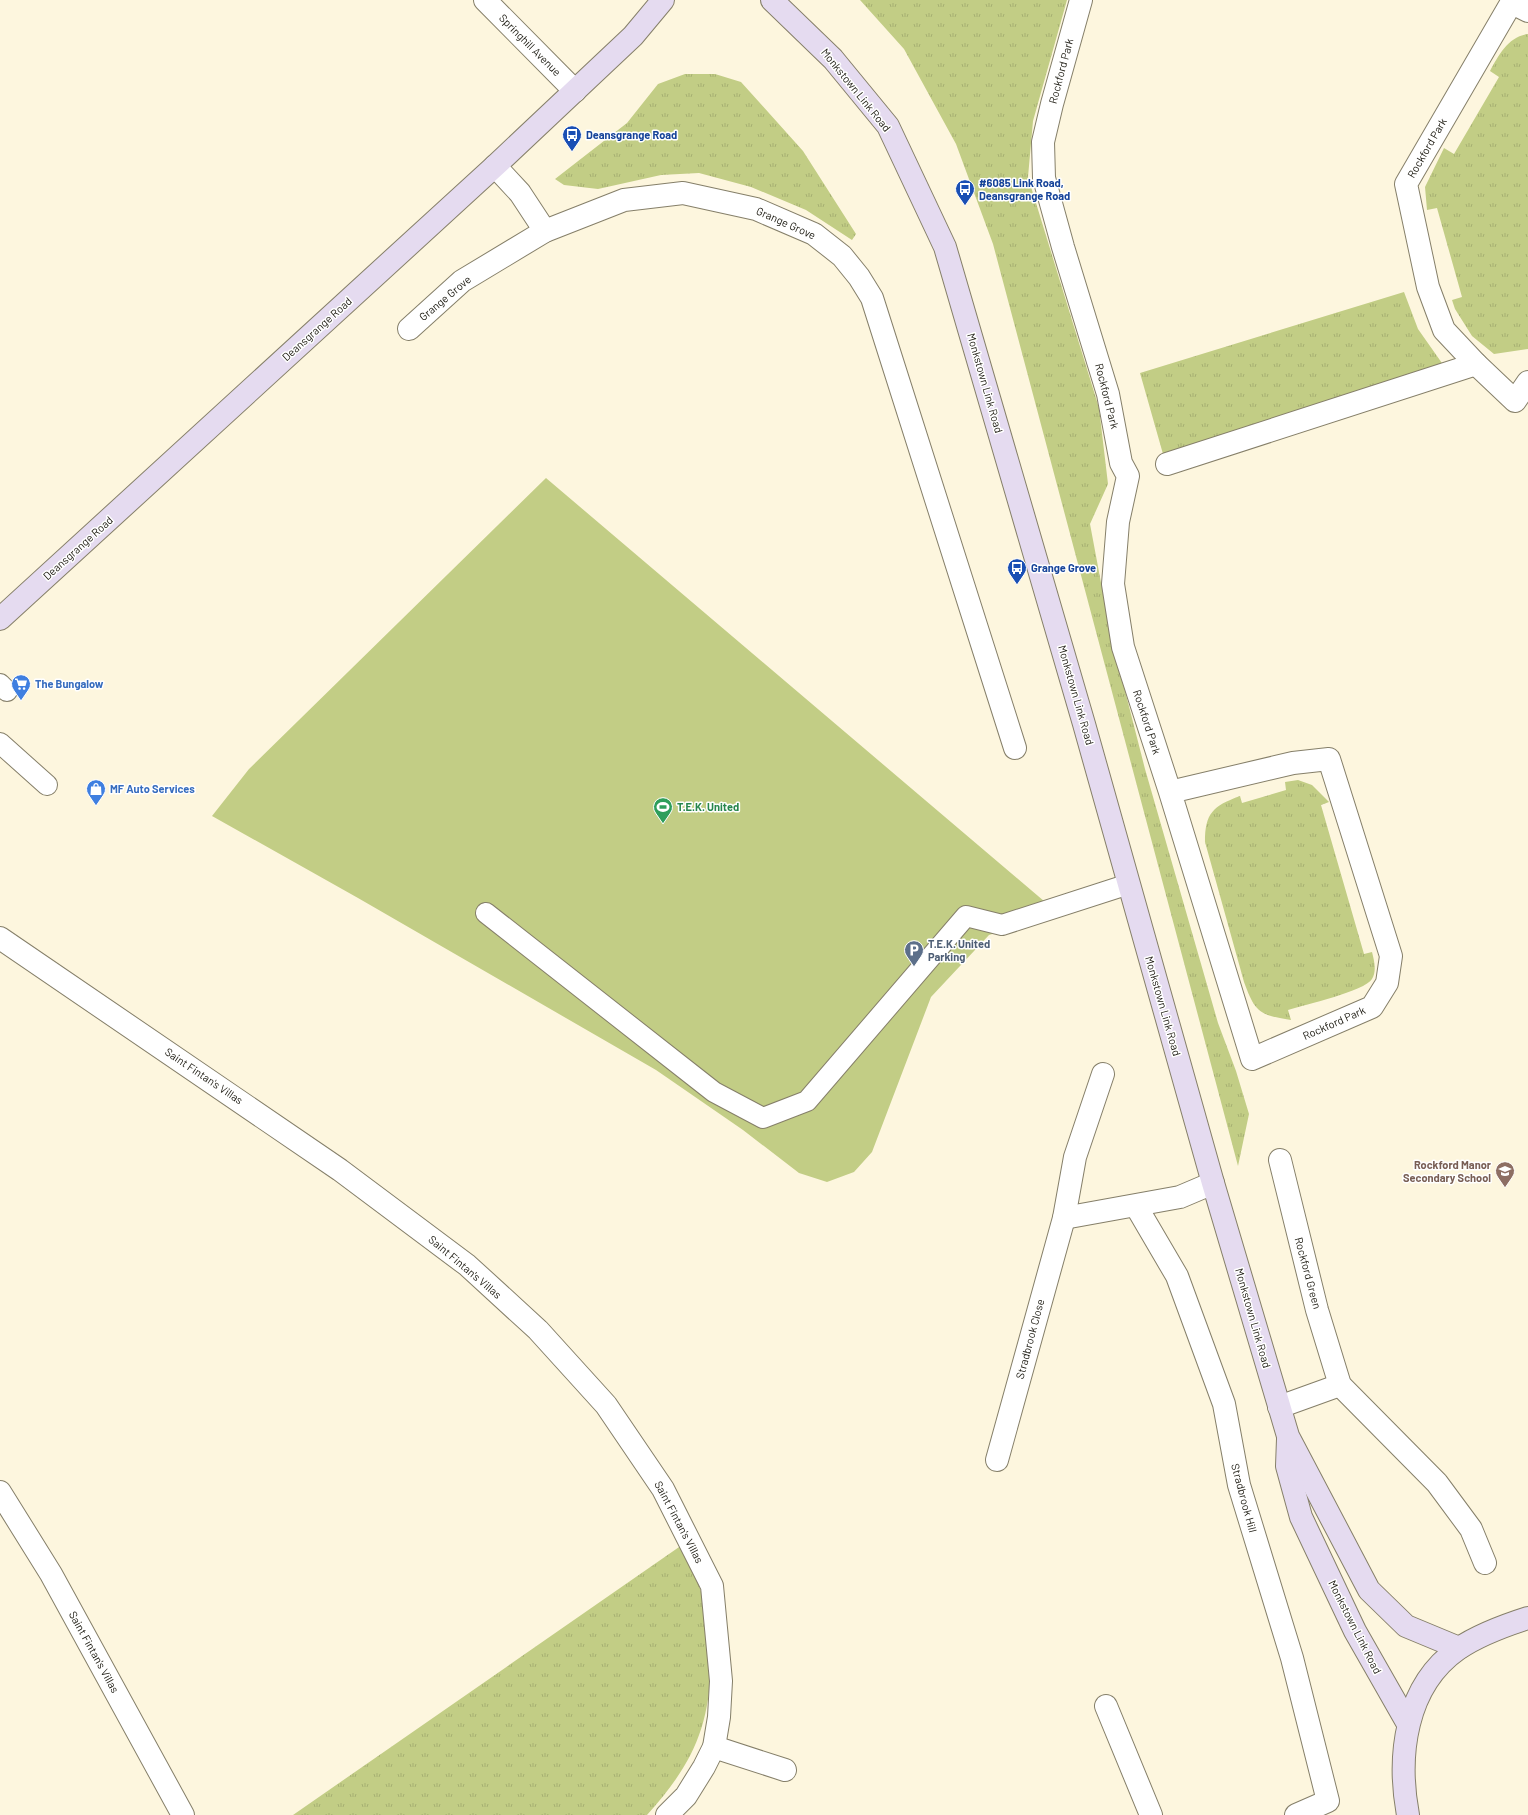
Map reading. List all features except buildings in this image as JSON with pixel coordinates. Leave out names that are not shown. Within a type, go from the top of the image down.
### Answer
[{"type":"street","name":"Springhill Avenue","points":[[485,0],[575,91]]},
{"type":"street","name":"Deansgrange Road","points":[[0,619],[495,166],[637,32],[663,0]]},
{"type":"street","name":"Monkstown Link Road","points":[[772,0],[833,59],[888,126],[946,247],[1213,1182],[1288,1436],[1369,1590],[1406,1626],[1459,1648]]},
{"type":"street","name":"Rockford Park","points":[[1081,0],[1043,142],[1044,178],[1062,247],[1108,394],[1121,463],[1128,476],[1118,522],[1113,584],[1123,647],[1170,792],[1252,1059],[1372,1007],[1387,983],[1391,956],[1329,759],[1293,763],[1170,792]]},
{"type":"street","name":"Rockford Park","points":[[1518,4],[1406,184],[1428,287],[1444,330],[1476,364],[1515,401],[1528,382]]},
{"type":"street","points":[[495,166],[520,193],[545,232]]},
{"type":"street","name":"Grange Grove","points":[[409,329],[462,281],[545,232],[624,200],[683,193],[756,209],[814,234],[842,256],[859,277],[872,298],[1015,748]]},
{"type":"street","points":[[1166,464],[1476,364]]},
{"type":"street","name":"Saint Fintan's Villas","points":[[0,938],[340,1170],[467,1265],[538,1330],[606,1405],[664,1489],[712,1586],[721,1681],[720,1717],[714,1747],[704,1767],[686,1796],[667,1815]]},
{"type":"street","name":"Stradbrook Close","points":[[997,1460],[1064,1218],[1075,1157],[1103,1074]]},
{"type":"street","name":"Rockford Green","points":[[1280,1160],[1317,1310],[1340,1385],[1437,1483],[1471,1528],[1485,1562]]},
{"type":"street","points":[[1064,1218],[1180,1197],[1213,1182]]},
{"type":"street","name":"Stradbrook Hill","points":[[1136,1206],[1177,1276],[1224,1404],[1239,1485],[1292,1658],[1331,1808],[1296,1815]]},
{"type":"street","points":[[1279,1407],[1340,1385]]},
{"type":"street","name":"Monkstown Link Road","points":[[1288,1436],[1287,1466],[1301,1517],[1355,1631],[1408,1724]]},
{"type":"street","name":"Saint Fintan's Villas","points":[[0,1492],[51,1574],[183,1815]]},
{"type":"street","points":[[1408,1815],[1404,1787],[1404,1765],[1408,1724],[1418,1696],[1431,1675],[1444,1660],[1459,1648],[1507,1624],[1528,1618]]},
{"type":"street","points":[[1106,1706],[1151,1815]]},
{"type":"street","points":[[714,1747],[785,1770]]},
{"type":"lane","points":[[0,743],[47,785]]},
{"type":"lane","points":[[486,913],[714,1092],[763,1118],[807,1101],[966,916],[1002,925],[1129,884]]},
{"type":"green space","points":[[860,0],[1067,0],[1033,121],[1028,177],[1099,408],[1108,484],[1090,524],[1111,636],[1145,769],[1218,1023],[1236,1071],[1249,1114],[1238,1166],[993,244],[956,144],[904,49]]},
{"type":"green space","points":[[1528,34],[1528,349],[1494,354],[1472,336],[1455,309],[1452,300],[1462,297],[1437,208],[1427,210],[1425,187],[1444,148],[1454,154],[1499,77],[1490,71],[1501,53],[1515,39]]},
{"type":"green space","points":[[685,74],[715,74],[741,82],[803,151],[856,234],[852,240],[806,210],[751,187],[699,173],[661,175],[598,189],[564,185],[555,179],[627,123],[658,84]]},
{"type":"green space","points":[[1404,292],[1418,329],[1444,366],[1163,454],[1140,373]]},
{"type":"green space","points":[[546,478],[1058,913],[989,935],[931,997],[872,1152],[854,1172],[827,1182],[799,1173],[743,1130],[656,1070],[358,898],[212,816],[249,769]]},
{"type":"green space","points":[[1298,780],[1312,785],[1329,802],[1321,805],[1364,954],[1372,952],[1375,969],[1374,976],[1367,984],[1347,993],[1288,1010],[1291,1020],[1265,1014],[1255,1006],[1251,1000],[1244,982],[1205,842],[1205,832],[1212,812],[1223,803],[1240,796],[1242,803],[1286,790],[1285,782]]},
{"type":"green space","points":[[682,1545],[700,1587],[711,1631],[712,1644],[709,1688],[706,1710],[701,1729],[686,1764],[675,1781],[647,1815],[293,1815]]},
{"type":"place","name":"Deansgrange Road","points":[[572,152]]},
{"type":"place","name":"#6085 Link Road, Deansgrange Road","points":[[965,206]]},
{"type":"place","name":"Grange Grove","points":[[1017,585]]},
{"type":"place","name":"The Bungalow","points":[[21,701]]},
{"type":"place","name":"MF Auto Services","points":[[96,806]]},
{"type":"place","name":"T.E.K. United","points":[[663,824]]},
{"type":"place","name":"T.E.K. United Parking","points":[[914,967]]},
{"type":"place","name":"Rockford Manor Secondary School","points":[[1505,1188]]}]
